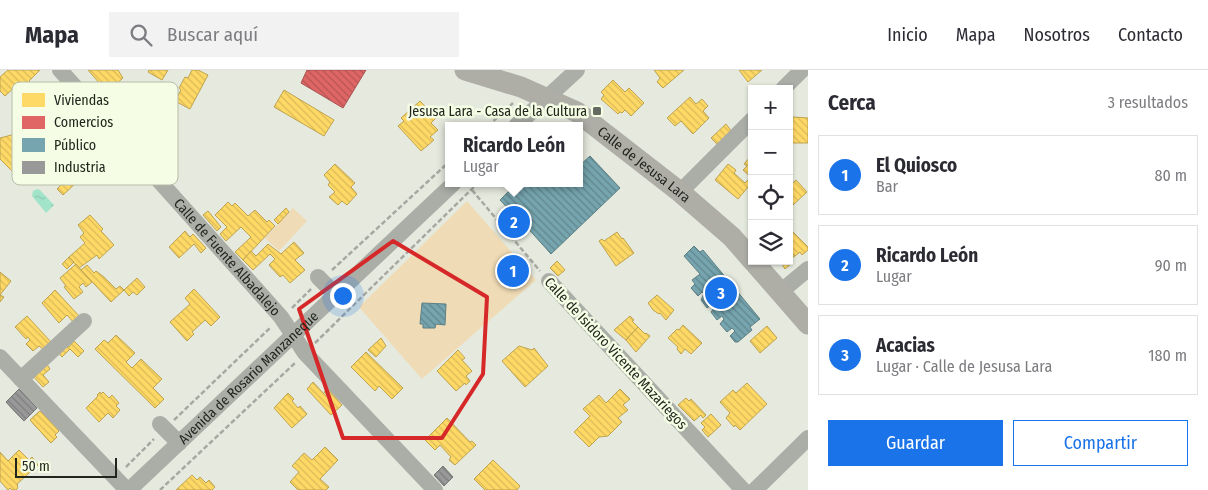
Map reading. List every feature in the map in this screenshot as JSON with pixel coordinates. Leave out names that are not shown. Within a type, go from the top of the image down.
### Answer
[{"type":"main road","name":"Calle de Jesusa Lara","points":[[479,72],[521,87],[577,112],[680,192],[732,237],[748,256]]},
{"type":"main road","name":"Calle de Jesusa Lara","points":[[755,265],[808,324]]},
{"type":"street","name":"Calle de Fuente Albadalejo","points":[[60,70],[71,82]]},
{"type":"street","points":[[520,122],[577,70]]},
{"type":"street","points":[[787,85],[802,70]]},
{"type":"street","points":[[680,192],[748,124]]},
{"type":"street","name":"Calle de Fuente Albadalejo","points":[[163,185],[281,317],[305,353],[435,490]]},
{"type":"street","name":"Avenida de Rosario Manzaneque","points":[[128,490],[450,187]]},
{"type":"street","points":[[779,293],[808,269]]},
{"type":"street","points":[[318,277],[336,295]]},
{"type":"street","name":"Calle de Isidoro Vicente Mazariegos","points":[[549,281],[743,490]]},
{"type":"street","points":[[21,379],[84,320]]},
{"type":"street","points":[[0,357],[128,490]]},
{"type":"street","points":[[160,424],[179,442]]},
{"type":"street","points":[[755,490],[808,438]]},
{"type":"path","points":[[492,122],[515,101],[521,87]]},
{"type":"path","points":[[160,490],[305,353],[475,187]]},
{"type":"path","name":"Calle de Isidoro Vicente Mazariegos","points":[[472,190],[549,281]]},
{"type":"highlighted area","points":[[393,241],[487,297],[483,374],[442,438],[343,438],[299,309]]},
{"type":"shaded area","points":[[467,201],[536,280],[422,379],[359,307]]},
{"type":"shaded area","points":[[293,208],[307,221],[279,251],[265,238]]},
{"type":"water","points":[[37,189],[54,205],[46,213],[32,196],[33,191]]},
{"type":"building: Viviendas","points":[[8,70],[40,70],[30,82],[12,82],[12,90],[5,96],[0,91],[0,77]]},
{"type":"building: Viviendas","points":[[88,70],[118,70],[123,78],[118,82],[98,82]]},
{"type":"building: Viviendas","points":[[149,70],[168,70],[162,80],[148,72]]},
{"type":"building: Viviendas","points":[[192,70],[198,70],[208,75],[190,109],[178,103],[178,96],[181,90],[179,88],[185,77],[188,78]]},
{"type":"building: Viviendas","points":[[654,70],[684,70],[663,88],[657,82],[660,78]]},
{"type":"building: Viviendas","points":[[739,70],[762,70],[748,82]]},
{"type":"building: Viviendas","points":[[613,80],[625,92],[629,88],[644,103],[631,116],[625,110],[618,114],[601,99],[604,95],[601,92]]},
{"type":"building: Viviendas","points":[[284,90],[334,120],[324,136],[274,107]]},
{"type":"building: Viviendas","points":[[690,97],[696,104],[702,99],[708,106],[703,111],[709,118],[693,134],[681,121],[675,126],[667,118]]},
{"type":"building: Viviendas","points":[[420,101],[436,118],[431,123],[438,130],[430,137],[434,140],[421,151],[398,126],[404,121],[401,118]]},
{"type":"building: Viviendas","points":[[793,117],[808,118],[808,143],[793,143]]},
{"type":"building: Viviendas","points":[[726,124],[732,132],[718,145],[711,138]]},
{"type":"building: Viviendas","points":[[12,135],[12,171],[0,159],[0,138]]},
{"type":"building: Viviendas","points":[[748,159],[748,174],[743,170],[747,166],[744,164]]},
{"type":"building: Viviendas","points":[[335,164],[355,183],[351,187],[357,194],[347,205],[342,201],[338,205],[329,197],[335,192],[328,185],[330,182],[324,175]]},
{"type":"building: Viviendas","points":[[728,164],[736,170],[734,173],[745,183],[748,180],[748,187],[738,199],[715,180]]},
{"type":"building: Viviendas","points":[[796,180],[807,192],[793,205],[793,183]]},
{"type":"building: Viviendas","points":[[61,185],[74,185],[63,195],[57,189]]},
{"type":"building: Viviendas","points":[[228,202],[232,206],[235,203],[248,216],[255,210],[267,222],[269,220],[275,226],[243,260],[235,252],[251,237],[241,227],[226,241],[220,234],[227,227],[215,215]]},
{"type":"building: Viviendas","points":[[286,208],[289,212],[278,224],[274,220]]},
{"type":"building: Viviendas","points":[[208,211],[221,227],[217,231],[203,215]]},
{"type":"building: Viviendas","points":[[90,215],[114,245],[99,259],[97,255],[79,268],[69,257],[85,243],[80,237],[84,233],[78,225]]},
{"type":"building: Viviendas","points":[[185,231],[190,237],[193,234],[206,248],[201,253],[194,244],[179,258],[169,247]]},
{"type":"building: Viviendas","points":[[617,232],[634,253],[616,266],[599,241],[602,239],[604,241]]},
{"type":"building: Viviendas","points":[[793,232],[808,247],[808,250],[802,255],[800,252],[795,256],[793,254]]},
{"type":"building: Viviendas","points":[[294,242],[304,253],[295,260],[305,270],[290,283],[283,275],[280,277],[269,265],[275,259],[270,254],[253,270],[243,260],[251,251],[256,256],[268,244],[281,254]]},
{"type":"building: Viviendas","points":[[69,257],[74,262],[67,269],[62,264]]},
{"type":"building: Viviendas","points":[[557,261],[565,270],[558,276],[550,268]]},
{"type":"building: Viviendas","points":[[76,264],[92,282],[86,287],[83,283],[79,287],[83,292],[74,299],[64,287],[66,286],[60,278]]},
{"type":"building: Viviendas","points":[[87,265],[94,273],[96,271],[116,289],[120,286],[124,290],[111,302],[81,270]]},
{"type":"building: Viviendas","points":[[0,272],[11,281],[0,295]]},
{"type":"building: Viviendas","points":[[137,278],[145,287],[137,295],[133,292],[129,296],[124,290]]},
{"type":"building: Viviendas","points":[[194,289],[220,317],[211,326],[205,320],[192,332],[194,334],[187,341],[170,322],[190,304],[185,298]]},
{"type":"building: Viviendas","points":[[55,290],[80,317],[74,323],[67,315],[59,323],[42,303]]},
{"type":"building: Viviendas","points":[[657,295],[674,310],[666,320],[660,313],[653,310],[648,303]]},
{"type":"building: Viviendas","points":[[27,316],[51,342],[43,349],[39,346],[33,351],[26,344],[30,340],[28,337],[26,339],[15,327]]},
{"type":"building: Viviendas","points":[[630,316],[638,327],[626,340],[614,330]]},
{"type":"building: Viviendas","points":[[683,325],[702,343],[691,354],[685,349],[681,354],[677,349],[678,347],[668,338]]},
{"type":"building: Viviendas","points":[[767,326],[777,338],[760,353],[750,341]]},
{"type":"building: Viviendas","points":[[638,327],[650,336],[636,352],[626,340]]},
{"type":"building: Viviendas","points":[[116,335],[135,353],[126,362],[132,368],[141,359],[162,379],[153,388],[164,399],[155,408],[95,349],[104,340],[108,343]]},
{"type":"building: Viviendas","points":[[381,338],[386,346],[376,357],[368,350]]},
{"type":"building: Viviendas","points":[[74,341],[84,351],[78,357],[70,349],[62,357],[58,352],[66,345],[69,347]]},
{"type":"building: Viviendas","points":[[519,346],[532,350],[534,348],[548,366],[525,387],[502,361]]},
{"type":"building: Viviendas","points":[[458,350],[465,358],[462,360],[472,371],[466,376],[470,381],[456,391],[437,371]]},
{"type":"building: Viviendas","points":[[366,352],[403,388],[392,399],[379,386],[375,391],[351,367]]},
{"type":"building: Viviendas","points":[[46,363],[50,369],[43,375],[49,382],[43,387],[32,375]]},
{"type":"building: Viviendas","points":[[313,382],[326,396],[324,392],[328,389],[342,405],[331,415],[307,389]]},
{"type":"building: Viviendas","points":[[747,383],[767,404],[740,430],[735,425],[734,427],[726,418],[730,413],[720,402],[733,390],[736,393]]},
{"type":"building: Viviendas","points":[[620,389],[630,399],[623,405],[628,410],[618,418],[622,422],[608,436],[599,437],[589,447],[574,432],[590,416],[583,409],[599,395],[606,403]]},
{"type":"building: Viviendas","points":[[100,392],[101,394],[103,392],[109,398],[112,395],[119,403],[116,406],[120,410],[113,418],[108,413],[99,422],[86,408]]},
{"type":"building: Viviendas","points":[[288,393],[294,399],[292,401],[298,408],[300,406],[307,414],[292,428],[274,408]]},
{"type":"building: Viviendas","points":[[686,398],[689,401],[691,399],[706,415],[703,418],[701,415],[694,421],[678,405]]},
{"type":"building: Viviendas","points":[[40,411],[59,431],[55,435],[57,437],[51,443],[30,420]]},
{"type":"building: Viviendas","points":[[40,411],[59,431],[55,435],[57,437],[51,443],[30,420]]},
{"type":"building: Viviendas","points":[[711,414],[721,425],[708,437],[702,430],[705,427],[701,423]]},
{"type":"building: Viviendas","points":[[447,418],[470,442],[472,441],[476,445],[455,465],[449,460],[451,457],[440,445],[435,450],[425,440]]},
{"type":"building: Viviendas","points":[[325,447],[338,460],[320,479],[329,487],[326,490],[298,490],[290,482],[299,472],[292,466],[304,453],[312,460]]},
{"type":"building: Viviendas","points":[[19,450],[29,460],[32,457],[38,465],[17,484],[18,488],[16,490],[10,488],[8,490],[0,481],[0,452],[8,461]]},
{"type":"building: Viviendas","points":[[493,460],[520,486],[517,490],[485,490],[474,479]]},
{"type":"building: Viviendas","points":[[192,475],[197,480],[200,477],[206,483],[209,480],[215,487],[212,490],[176,490]]},
{"type":"building: Comercios","points":[[307,70],[366,70],[343,108],[301,83]]},
{"type":"building: Público","points":[[590,156],[620,188],[551,254],[500,200],[513,187],[583,187],[583,162]]},
{"type":"building: Público","points":[[694,246],[700,252],[703,250],[760,319],[750,327],[752,330],[738,342],[735,342],[730,336],[735,331],[732,328],[727,332],[720,324],[724,319],[722,316],[717,320],[711,312],[715,307],[712,304],[707,308],[701,300],[704,294],[702,292],[698,296],[691,288],[695,284],[692,280],[700,274],[684,256]]},
{"type":"building: Público","points":[[509,258],[525,274],[516,283],[500,266]]},
{"type":"building: Público","points":[[422,303],[446,304],[445,325],[436,324],[435,328],[423,328],[423,324],[420,324]]},
{"type":"building: Industria","points":[[19,389],[37,408],[24,421],[6,402]]},
{"type":"building: Industria","points":[[19,389],[37,408],[24,421],[6,402]]},
{"type":"building: Industria","points":[[443,466],[453,477],[444,486],[434,475]]},
{"type":"place","name":"Jesusa Lara - Casa de la Cultura","points":[[597,111]]},
{"type":"place","name":"Ricardo León","points":[[514,222]]},
{"type":"place","name":"El Quiosco","points":[[513,271]]},
{"type":"place","name":"Acacias","points":[[721,293]]}]
